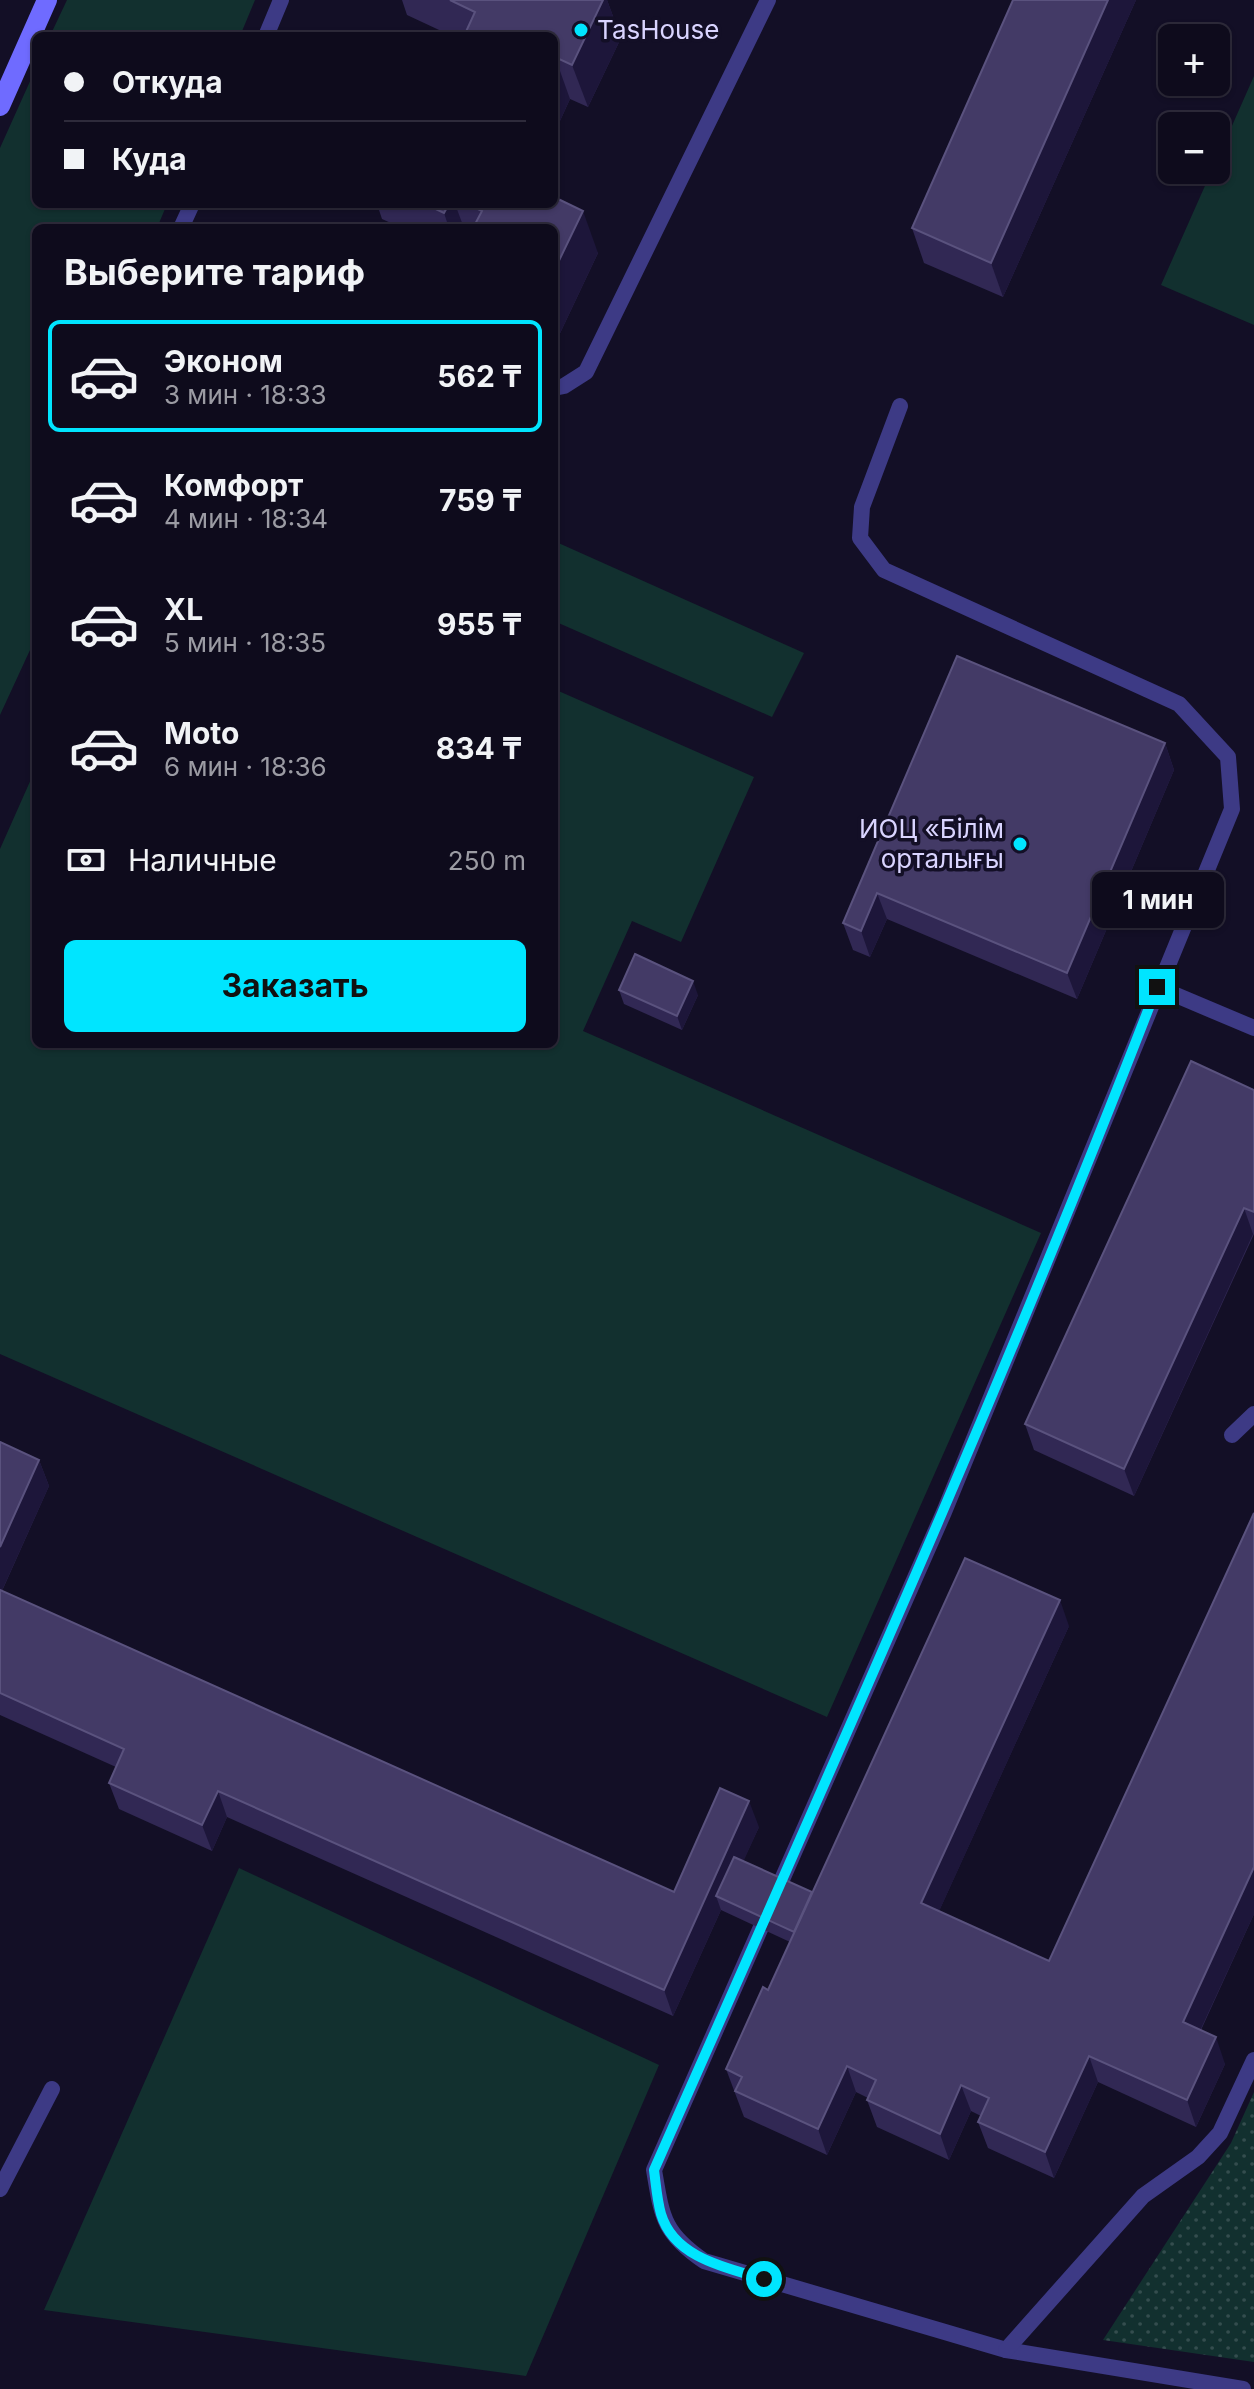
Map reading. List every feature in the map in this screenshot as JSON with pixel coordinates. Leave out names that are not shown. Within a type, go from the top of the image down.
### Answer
[{"type":"main road","points":[[33,32],[47,0]]},
{"type":"main road","points":[[0,106],[32,34]]},
{"type":"lane","points":[[268,32],[281,0]]},
{"type":"lane","points":[[558,387],[586,372],[768,0]]},
{"type":"lane","points":[[900,406],[862,507],[860,538],[884,570],[1179,704],[1228,757],[1232,809],[944,1512],[654,2170],[662,2218],[681,2246],[704,2261],[1006,2350],[1243,2389]]},
{"type":"lane","points":[[1157,987],[1254,1028]]},
{"type":"lane","points":[[1232,1435],[1254,1414]]},
{"type":"lane","points":[[1006,2350],[1143,2196],[1198,2157],[1220,2133],[1254,2060]]},
{"type":"lane","points":[[0,2189],[52,2089]]},
{"type":"green space","points":[[67,0],[255,0],[242,32],[52,32]]},
{"type":"green space","points":[[1254,76],[1254,325],[1161,285],[1206,184],[1230,184],[1230,130]]},
{"type":"green space","points":[[32,77],[32,208],[165,208],[159,224],[32,224],[32,646],[0,715],[0,148]]},
{"type":"green space","points":[[558,543],[804,653],[772,717],[558,623]]},
{"type":"green space","points":[[558,691],[754,777],[681,942],[632,921],[583,1031],[1041,1233],[827,1717],[0,1354],[0,849],[32,777],[32,1048],[558,1048]]},
{"type":"green space","points":[[239,1868],[659,2065],[526,2376],[44,2310]]},
{"type":"green space","points":[[1254,2092],[1254,2362],[1103,2340],[1231,2143]]},
{"type":"building","points":[[450,0],[603,0],[572,65],[558,58],[558,32],[466,32],[475,12]]},
{"type":"building","points":[[1013,0],[1108,0],[991,263],[912,228]]},
{"type":"building","points":[[558,199],[583,211],[558,263],[558,224],[475,224],[482,211],[476,208],[558,208]]},
{"type":"building","name":"ИОЦ «Білім орталығы","points":[[957,656],[1165,743],[1067,973],[877,893],[861,931],[843,923]]},
{"type":"building","points":[[635,954],[693,981],[677,1016],[619,990]]},
{"type":"building","points":[[1191,1061],[1254,1090],[1254,1212],[1244,1208],[1124,1469],[1025,1424]]},
{"type":"building","points":[[0,1442],[39,1460],[0,1547]]},
{"type":"building","points":[[1254,1513],[1254,1867],[1183,2022],[1216,2037],[1187,2100],[1089,2056],[1045,2152],[978,2122],[989,2098],[961,2085],[940,2134],[867,2100],[876,2080],[847,2066],[818,2129],[735,2091],[742,2077],[726,2069],[763,1987],[768,1990],[965,1558],[1060,1600],[921,1903],[1049,1961]]},
{"type":"building","points":[[0,1590],[674,1892],[720,1788],[749,1801],[664,1990],[218,1791],[202,1825],[109,1783],[124,1749],[0,1693]]},
{"type":"building","points":[[734,1857],[812,1892],[794,1932],[716,1896]]},
{"type":"place","name":"TasHouse","points":[[581,30]]},
{"type":"place","name":"ИОЦ «Білім орталығы","points":[[1020,844]]},
{"type":"route","points":[[764,2279],[704,2261],[681,2246],[662,2218],[654,2170],[944,1512],[1102,1130],[1157,987]]}]
